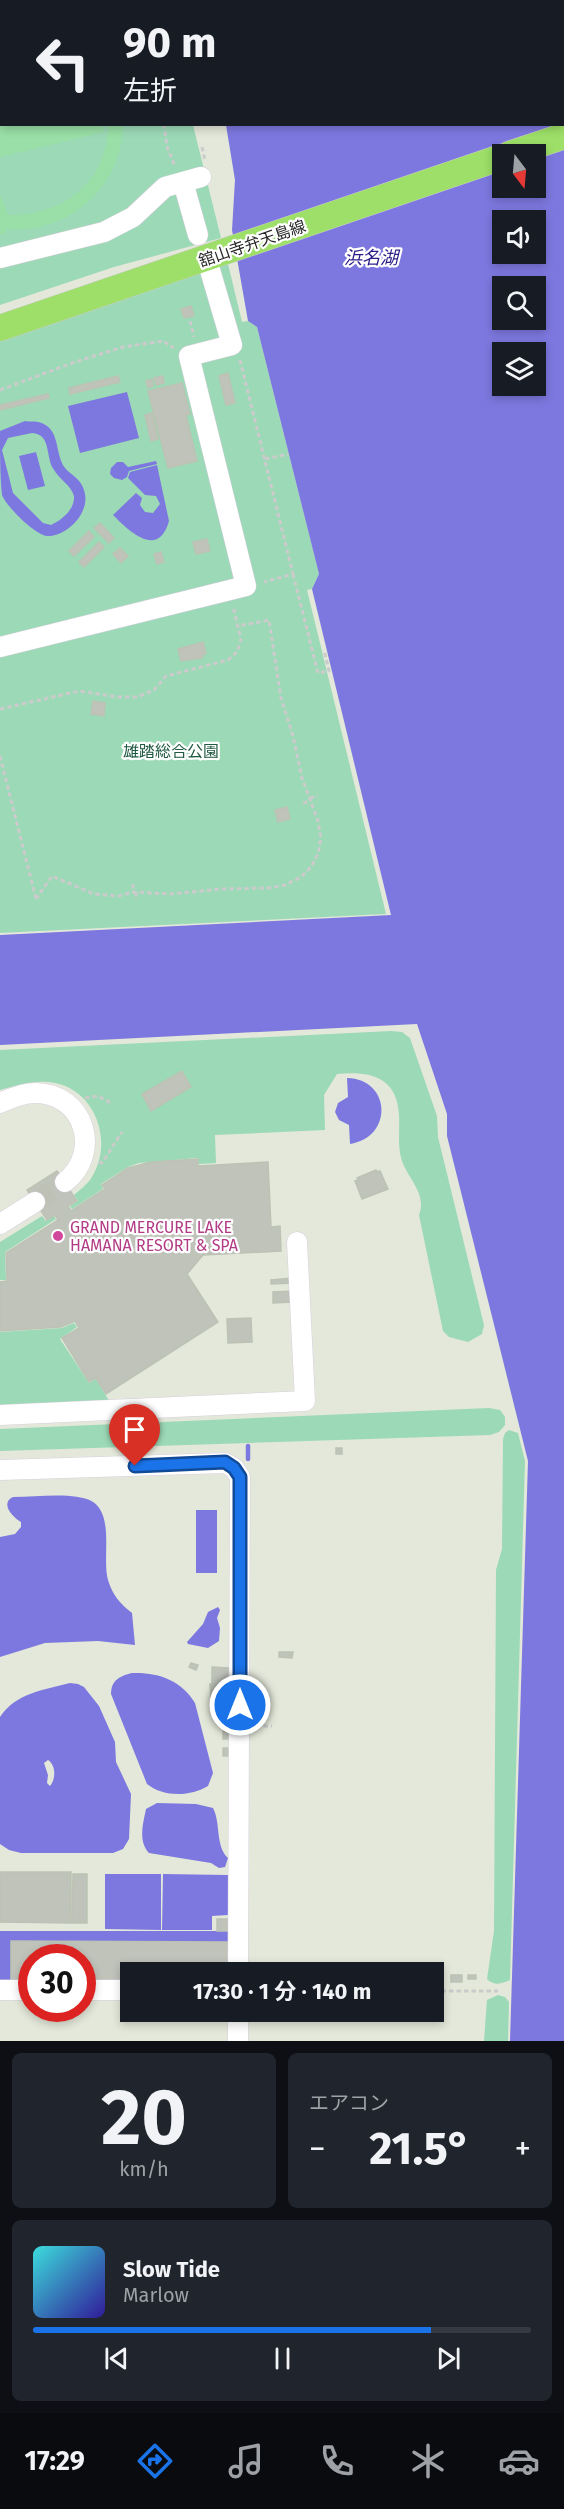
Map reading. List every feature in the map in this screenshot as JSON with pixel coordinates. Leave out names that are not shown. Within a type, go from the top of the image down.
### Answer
[{"type":"main road","points":[[540,144],[564,136]]},
{"type":"main road","name":"舘山寺弁天島線","points":[[0,328],[213,263],[492,161]]},
{"type":"street","points":[[0,258],[104,232],[133,217],[165,187],[191,172],[198,235]]},
{"type":"street","points":[[0,647],[238,588],[192,349],[232,345],[213,263]]},
{"type":"street","points":[[0,1103],[24,1094],[47,1094],[68,1104],[76,1113],[82,1123],[86,1146],[79,1168],[64,1182]]},
{"type":"street","points":[[0,1224],[35,1202]]},
{"type":"street","points":[[0,1415],[305,1401],[297,1242]]},
{"type":"street","points":[[0,1470],[225,1462],[234,1468],[240,1477],[238,1962]]},
{"type":"street","points":[[0,1990],[18,1990]]},
{"type":"street","points":[[96,1990],[120,1990]]},
{"type":"street","points":[[238,2022],[238,2041]]},
{"type":"path","points":[[164,126],[167,147],[191,172],[202,147]]},
{"type":"path","points":[[0,390],[75,362],[146,343],[163,341],[192,349],[190,321]]},
{"type":"path","points":[[232,345],[236,345],[318,674],[329,671],[324,650]]},
{"type":"path","points":[[265,459],[288,454]]},
{"type":"path","points":[[0,709],[79,691],[127,698],[146,694],[154,690],[166,676],[228,660],[239,646],[238,588],[293,574]]},
{"type":"path","points":[[0,756],[36,899],[52,876],[80,890],[104,896],[119,896],[134,892],[170,894],[222,889],[268,888],[285,885],[301,877],[318,854],[321,838],[281,698],[269,620],[238,626]]},
{"type":"path","points":[[303,803],[318,796]]},
{"type":"path","points":[[133,884],[136,900]]},
{"type":"path","points":[[80,1103],[87,1097],[93,1096],[111,1102]]},
{"type":"path","points":[[93,1160],[102,1163],[122,1132]]},
{"type":"path","points":[[249,1725],[272,1726]]},
{"type":"path","points":[[444,1991],[498,1991]]},
{"type":"green space","points":[[0,126],[193,126],[221,238],[114,267],[0,305]]},
{"type":"green space","points":[[0,126],[102,126],[104,132],[0,157]]},
{"type":"green space","points":[[108,126],[123,126],[120,148],[113,168],[102,187],[87,202],[70,215],[50,224],[29,229],[6,229],[5,233],[0,235],[0,194],[8,215],[49,209],[79,191],[91,178],[100,163],[106,145]]},
{"type":"green space","name":"雄踏総合公園","points":[[228,264],[242,322],[248,321],[257,327],[319,574],[312,589],[307,590],[386,914],[0,933],[0,341]]},
{"type":"green space","points":[[402,1032],[410,1038],[437,1116],[438,1137],[484,1325],[482,1334],[468,1342],[449,1337],[443,1331],[419,1215],[421,1200],[400,1155],[397,1102],[387,1084],[379,1079],[370,1075],[337,1074],[324,1095],[325,1130],[215,1135],[216,1163],[199,1164],[198,1158],[139,1163],[128,1167],[101,1184],[103,1189],[72,1209],[70,1206],[78,1201],[74,1195],[89,1181],[99,1161],[100,1133],[90,1106],[69,1088],[55,1083],[34,1082],[0,1090],[0,1050]]},
{"type":"green space","points":[[42,1216],[46,1221],[54,1216],[56,1219],[5,1252],[6,1280],[0,1280],[0,1242]]},
{"type":"green space","points":[[74,1323],[77,1327],[60,1339],[89,1383],[96,1379],[111,1404],[0,1409],[0,1332],[62,1328]]},
{"type":"green space","points":[[489,1408],[500,1410],[505,1417],[505,1425],[499,1432],[490,1435],[0,1451],[0,1429]]},
{"type":"green space","points":[[509,1430],[518,1433],[525,1461],[510,1980],[498,1984],[487,1979],[494,1931],[496,1570],[502,1549],[503,1439]]},
{"type":"green space","points":[[498,1995],[505,1997],[509,2002],[508,2041],[484,2041],[487,2000]]},
{"type":"water","name":"浜名湖","points":[[226,126],[564,126],[564,2041],[510,2041],[528,1461],[447,1136],[447,1114],[417,1024],[0,1045],[0,935],[391,915],[312,589],[319,574],[257,327],[248,321],[232,230],[235,180]]},
{"type":"water","points":[[127,392],[139,438],[80,453],[68,406]]},
{"type":"water","points":[[25,421],[36,422],[50,428],[64,467],[78,479],[85,494],[80,516],[62,533],[47,536],[35,531],[5,500],[1,488],[0,431]],"holes":[[[38,434],[45,442],[51,465],[74,496],[74,501],[67,514],[51,525],[43,523],[13,493],[2,450],[8,438]]]},
{"type":"water","points":[[36,452],[45,486],[28,490],[19,456]]},
{"type":"water","points":[[156,461],[157,464],[129,471],[127,477],[122,480],[110,474],[111,468],[117,462],[123,462],[128,467]]},
{"type":"water","points":[[157,465],[169,521],[164,533],[158,539],[150,540],[134,534],[113,515],[136,493],[142,498],[140,505],[145,512],[153,513],[160,504],[156,496],[145,495],[128,478],[130,472]]},
{"type":"water","points":[[347,1078],[362,1081],[372,1088],[379,1097],[382,1109],[380,1120],[374,1131],[364,1139],[350,1144],[349,1125],[339,1120],[335,1112],[338,1103],[348,1097]]},
{"type":"water","points":[[57,1495],[83,1498],[94,1503],[101,1510],[106,1533],[108,1580],[117,1598],[132,1613],[135,1645],[98,1641],[45,1643],[0,1657],[0,1537],[15,1534],[21,1527],[21,1522],[14,1517],[7,1506],[13,1497]]},
{"type":"water","points":[[196,1510],[217,1510],[217,1573],[196,1573]]},
{"type":"water","points":[[218,1607],[220,1610],[217,1618],[220,1628],[219,1641],[208,1648],[188,1644],[187,1642],[203,1624],[208,1612]]},
{"type":"water","points":[[132,1673],[151,1674],[168,1679],[183,1688],[195,1703],[213,1773],[208,1786],[201,1790],[177,1794],[161,1791],[147,1784],[111,1694],[111,1689],[117,1679]]},
{"type":"water","points":[[70,1683],[84,1687],[99,1706],[115,1742],[116,1762],[131,1794],[129,1839],[123,1849],[113,1853],[21,1853],[9,1850],[0,1844],[0,1717],[6,1709],[22,1698]],"holes":[[[48,1760],[54,1772],[50,1786],[47,1783],[48,1775],[44,1763]]]},
{"type":"water","points":[[157,1803],[196,1804],[213,1808],[221,1847],[228,1858],[225,1867],[219,1868],[211,1863],[149,1853],[143,1843],[142,1832],[146,1809]]},
{"type":"water","points":[[105,1874],[161,1874],[161,1930],[105,1929]]},
{"type":"water","points":[[163,1874],[228,1875],[228,1915],[212,1916],[212,1930],[162,1930]]},
{"type":"water","points":[[0,1931],[233,1931],[233,1962],[120,1962],[120,1981],[96,1966],[96,1944],[18,1944],[18,1986],[0,1986]]},
{"type":"building","points":[[191,306],[194,316],[184,318],[181,309]]},
{"type":"building","points":[[228,373],[235,403],[226,405],[219,376]]},
{"type":"building","points":[[118,376],[120,382],[70,394],[69,388]]},
{"type":"building","points":[[163,376],[164,383],[156,385],[154,378]]},
{"type":"building","points":[[152,379],[153,386],[148,388],[146,381]]},
{"type":"building","points":[[182,383],[190,414],[186,415],[197,461],[168,468],[148,391]]},
{"type":"building","points":[[48,394],[49,398],[0,410],[0,405]]},
{"type":"building","points":[[152,413],[158,439],[151,441],[145,415]]},
{"type":"building","points":[[100,523],[114,538],[109,543],[94,528]]},
{"type":"building","points":[[89,531],[94,537],[74,556],[69,551]]},
{"type":"building","points":[[207,539],[210,551],[196,554],[193,542]]},
{"type":"building","points":[[99,542],[104,547],[84,567],[79,562]]},
{"type":"building","points":[[120,548],[128,556],[121,563],[113,554]]},
{"type":"building","points":[[161,552],[164,562],[157,564],[154,554]]},
{"type":"building","points":[[203,642],[206,654],[202,655],[203,658],[181,661],[178,649]]},
{"type":"building","points":[[93,701],[105,703],[104,716],[91,714]]},
{"type":"building","points":[[287,807],[290,819],[278,822],[275,810]]},
{"type":"building","points":[[182,1071],[191,1087],[151,1111],[142,1094]]},
{"type":"building","points":[[198,1159],[198,1166],[268,1162],[271,1227],[280,1226],[281,1251],[203,1255],[187,1274],[218,1322],[106,1394],[96,1378],[89,1382],[62,1338],[79,1328],[75,1321],[61,1327],[0,1331],[0,1282],[7,1281],[6,1253],[58,1220],[55,1215],[47,1220],[27,1190],[57,1171],[77,1201],[68,1206],[71,1211],[105,1189],[102,1185],[128,1168],[151,1162]]},
{"type":"building","points":[[376,1170],[380,1171],[388,1189],[362,1199],[355,1181]]},
{"type":"building","points":[[293,1278],[293,1283],[271,1284],[271,1280]]},
{"type":"building","points":[[294,1291],[294,1302],[273,1303],[273,1292]]},
{"type":"building","points":[[251,1318],[252,1342],[228,1343],[227,1319]]},
{"type":"building","points":[[336,1448],[342,1448],[342,1454],[336,1454]]},
{"type":"building","points":[[279,1652],[293,1652],[292,1658],[279,1657]]},
{"type":"building","points":[[191,1663],[198,1665],[196,1670],[189,1667]]},
{"type":"building","points":[[212,1667],[229,1668],[233,1711],[212,1710],[210,1684],[212,1684]]},
{"type":"building","points":[[223,1731],[229,1731],[229,1739],[223,1739]]},
{"type":"building","points":[[223,1748],[228,1748],[229,1756],[223,1756]]},
{"type":"building","points":[[0,1872],[71,1872],[71,1923],[0,1922]]},
{"type":"building","points":[[73,1874],[87,1874],[87,1923],[72,1923]]},
{"type":"building","points":[[217,1919],[233,1919],[233,1931],[217,1931]]},
{"type":"building","points":[[11,1941],[230,1942],[230,1962],[120,1962],[120,1986],[96,1986],[96,1944],[18,1944],[18,1986],[11,1986]]},
{"type":"building","points":[[451,1975],[462,1975],[462,1982],[451,1982]]},
{"type":"building","points":[[468,1975],[476,1975],[476,1979],[468,1979]]},
{"type":"waterway","points":[[248,1446],[248,1459]]},
{"type":"tunnel","points":[[35,1202],[65,1182]]},
{"type":"place","name":"GRAND MERCURE LAKE HAMANA RESORT & SPA","points":[[58,1236]]},
{"type":"route","points":[[135,1466],[225,1462],[234,1468],[240,1477],[240,1705]]}]
